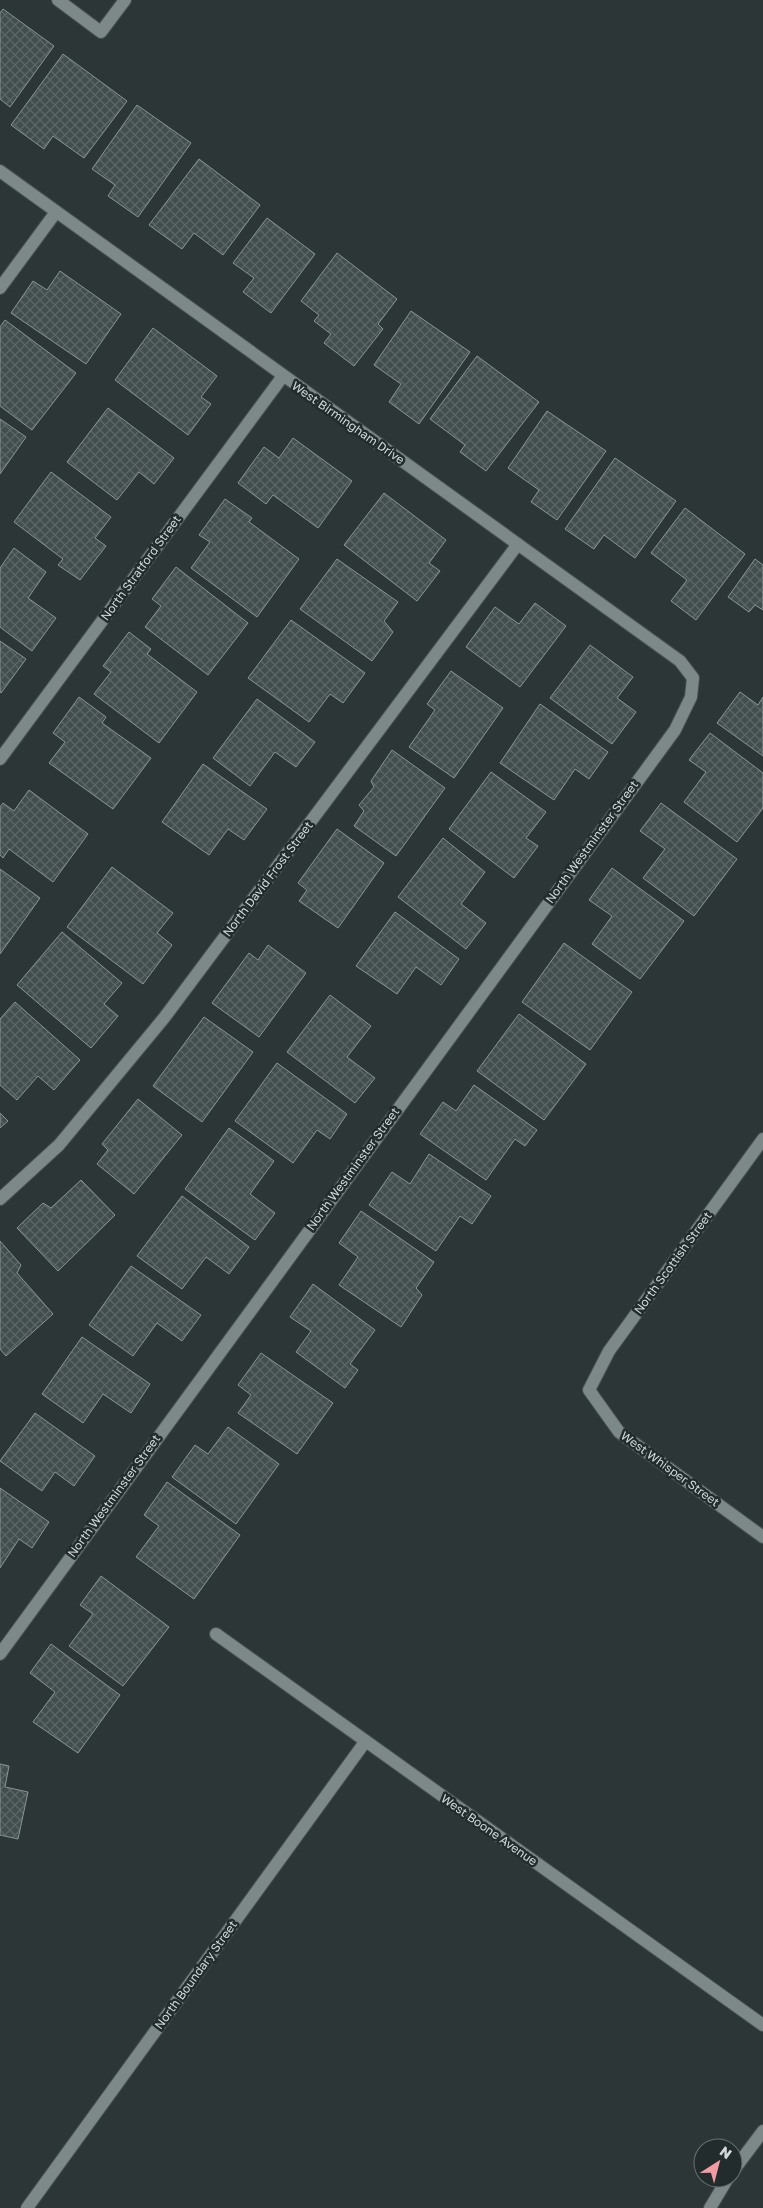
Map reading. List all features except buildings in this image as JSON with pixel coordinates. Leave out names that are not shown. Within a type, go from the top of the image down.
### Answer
[{"type":"street","points":[[58,0],[101,32],[125,0]]},
{"type":"street","name":"West Birmingham Drive","points":[[0,171],[680,661],[693,678]]},
{"type":"street","points":[[0,288],[56,212]]},
{"type":"street","name":"North Stratford Street","points":[[0,759],[283,376]]},
{"type":"street","name":"North David Frost Street","points":[[0,1199],[59,1145],[164,1018],[518,544]]},
{"type":"street","name":"North Westminster Street","points":[[0,1654],[675,730],[691,697],[693,678]]},
{"type":"street","name":"North Scottish Street","points":[[589,1390],[609,1351],[763,1139]]},
{"type":"street","name":"West Whisper Street","points":[[589,1390],[619,1432],[763,1537]]},
{"type":"street","name":"West Boone Avenue","points":[[216,1634],[763,2025]]},
{"type":"street","name":"North Boundary Street","points":[[27,2208],[365,1742]]},
{"type":"street","points":[[743,2158],[763,2131]]},
{"type":"street","points":[[710,2208],[722,2188]]}]
